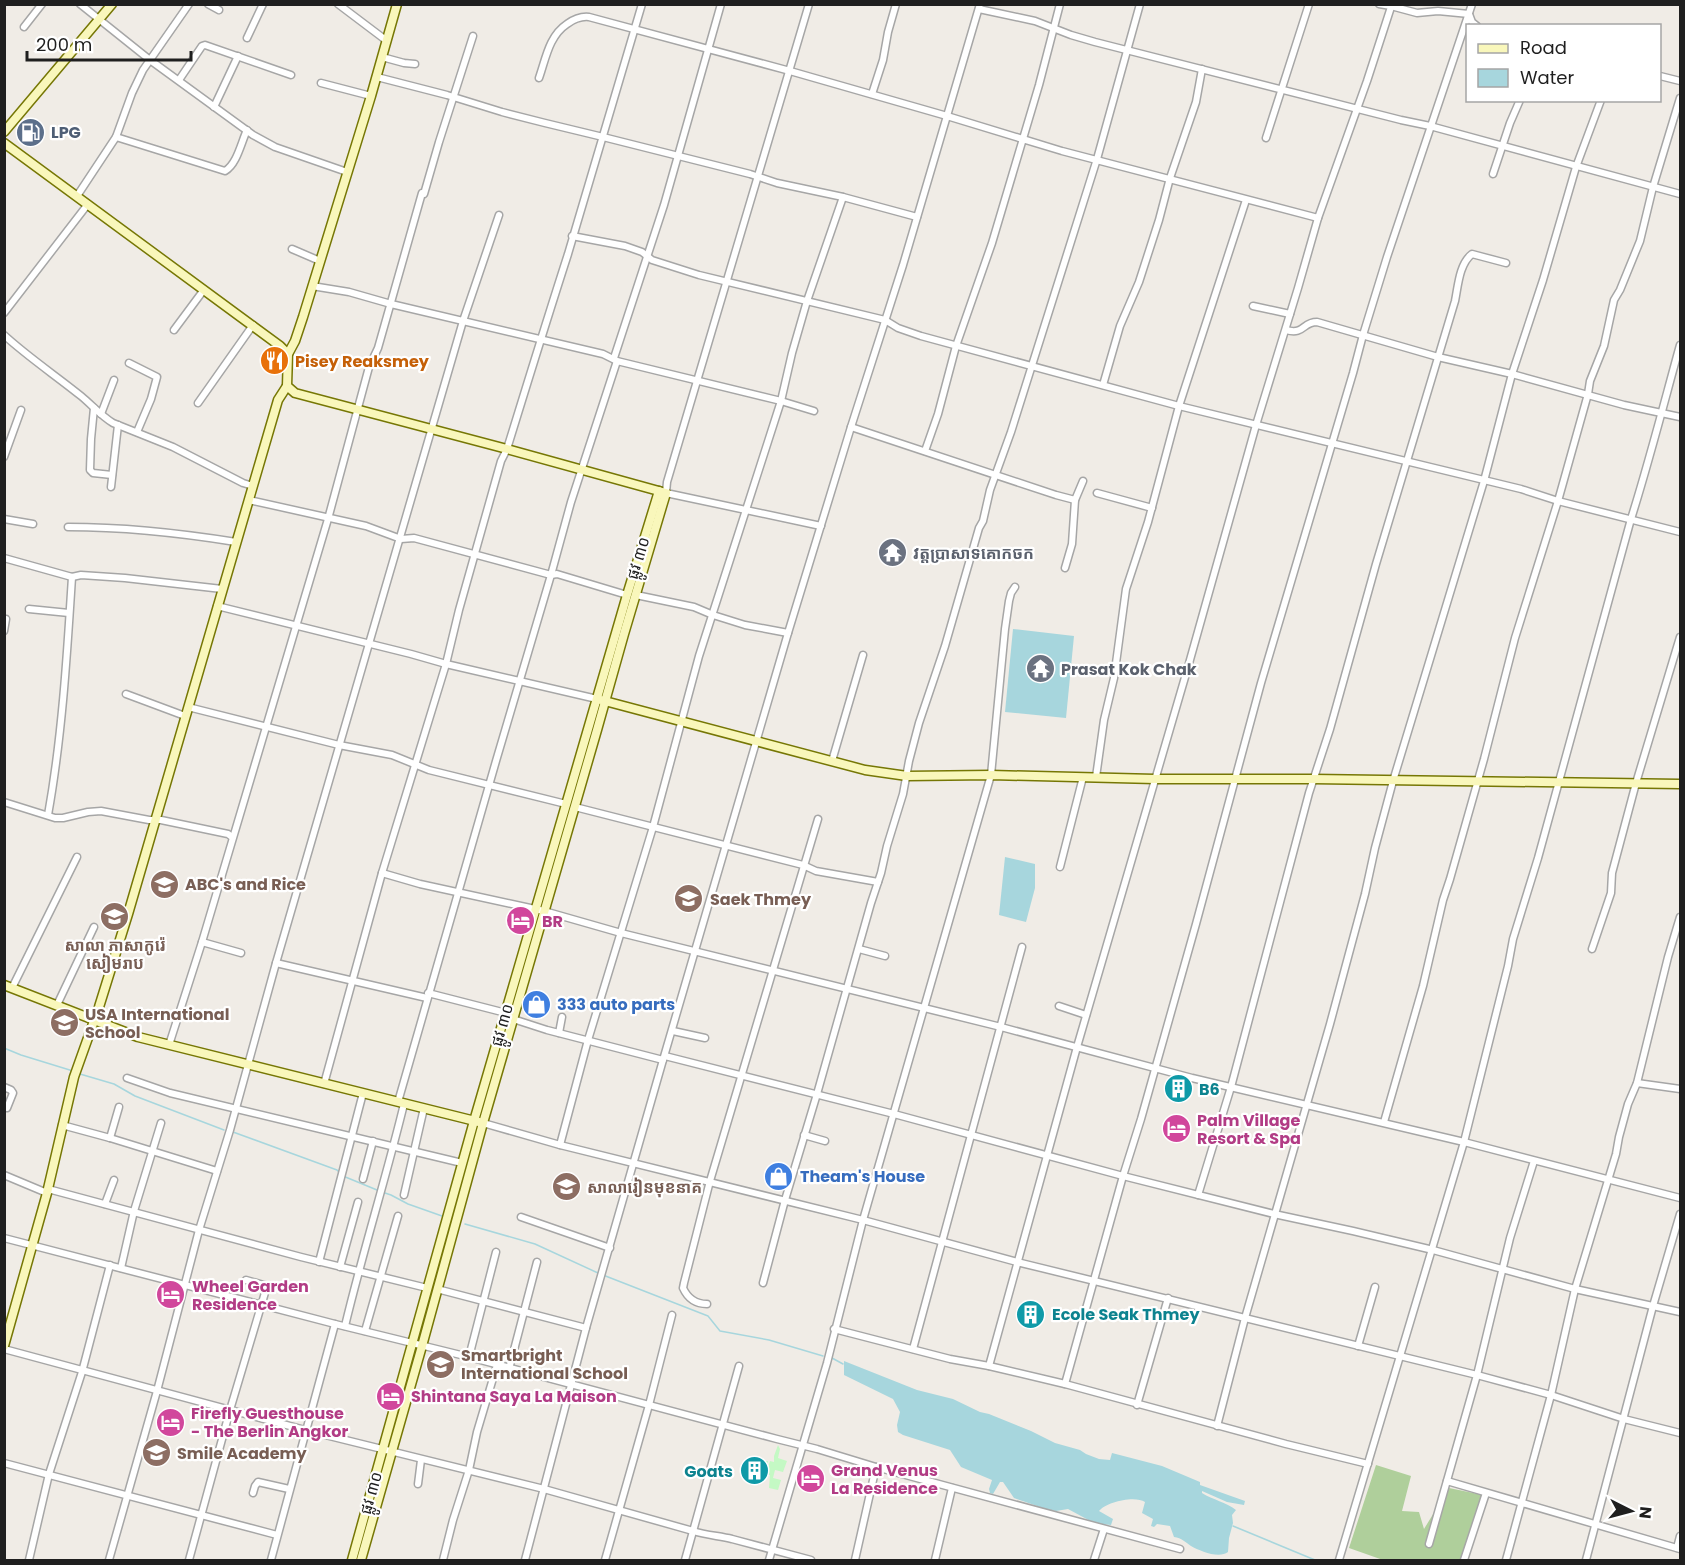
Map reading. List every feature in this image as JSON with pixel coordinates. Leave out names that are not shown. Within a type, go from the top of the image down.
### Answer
[{"type":"street","points":[[24,27],[42,4]]},
{"type":"street","points":[[80,4],[150,60],[247,130],[275,147],[347,172]]},
{"type":"street","points":[[4,132],[111,4]]},
{"type":"street","points":[[77,196],[116,136],[132,93],[150,60],[189,4]]},
{"type":"street","points":[[208,4],[219,10]]},
{"type":"street","points":[[247,38],[263,4]]},
{"type":"street","points":[[338,4],[387,41]]},
{"type":"street","points":[[397,4],[320,261],[295,341],[288,354],[287,386],[278,400],[125,924],[74,1077],[33,1246],[4,1348],[82,1372],[811,1560]]},
{"type":"street","points":[[324,1084],[382,873],[446,664],[501,461],[541,340],[642,4]]},
{"type":"street","points":[[345,1326],[394,1146],[401,1103],[428,996],[571,502],[616,360],[628,310],[648,258],[721,4]]},
{"type":"street","points":[[663,492],[809,4]]},
{"type":"street","points":[[872,94],[883,60],[896,4]]},
{"type":"street","points":[[925,451],[938,414],[956,346],[992,243],[1060,4]]},
{"type":"street","points":[[763,1283],[785,1200],[881,873],[903,794],[919,723],[945,646],[995,474],[1011,432],[1096,159],[1140,4]]},
{"type":"street","points":[[1266,138],[1309,4]]},
{"type":"street","points":[[1379,4],[1417,13],[1438,11],[1468,14]]},
{"type":"street","points":[[1065,1384],[1196,924],[1234,780],[1363,335],[1472,4]]},
{"type":"street","points":[[989,1366],[1086,1015],[1256,425],[1318,218],[1391,5]]},
{"type":"street","points":[[525,1560],[586,1328],[664,1058],[821,526],[903,265],[980,7],[1035,21],[1071,35],[1430,126],[1680,194]]},
{"type":"street","points":[[1468,14],[1475,24]]},
{"type":"street","points":[[539,78],[555,34],[570,22],[584,16],[872,94],[1062,151],[1318,218]]},
{"type":"street","points":[[169,1045],[328,519],[369,367],[378,348],[423,194],[473,36]]},
{"type":"street","points":[[179,80],[204,45],[291,75]]},
{"type":"street","points":[[214,107],[238,56]]},
{"type":"street","points":[[382,57],[415,64]]},
{"type":"street","points":[[1103,385],[1120,326],[1139,282],[1170,178],[1196,102],[1202,69]]},
{"type":"street","points":[[1661,76],[1680,81]]},
{"type":"street","points":[[377,77],[502,112],[917,217]]},
{"type":"street","points":[[321,83],[371,96]]},
{"type":"street","points":[[1384,1122],[1423,986],[1443,900],[1515,638],[1558,501],[1590,381],[1604,346],[1614,300],[1640,241],[1653,187],[1680,98]]},
{"type":"street","points":[[1493,174],[1519,102]]},
{"type":"street","points":[[1217,1426],[1274,1214],[1360,914],[1392,781],[1484,481],[1512,375],[1543,280],[1576,166],[1600,102]]},
{"type":"street","points":[[116,136],[225,171],[229,170],[233,163],[247,130]]},
{"type":"street","points":[[4,143],[203,291],[253,325],[288,354]]},
{"type":"street","points":[[560,1144],[588,1040],[653,826],[699,656],[782,401],[792,352],[807,301],[843,197]]},
{"type":"street","points":[[1096,777],[1104,720],[1114,678],[1126,589],[1152,508],[1179,406],[1246,200]]},
{"type":"street","points":[[4,313],[88,204]]},
{"type":"street","points":[[109,1560],[157,1391],[199,1230],[339,745],[463,321],[499,215]]},
{"type":"street","points":[[572,236],[625,246],[674,268],[885,320],[898,328],[956,346],[1179,406],[1521,489],[1558,501],[1680,532]]},
{"type":"street","points":[[292,249],[320,261]]},
{"type":"street","points":[[1198,1195],[1231,1087],[1313,779],[1330,729],[1466,260],[1472,254],[1506,263]]},
{"type":"street","points":[[312,286],[349,292],[575,347],[616,360],[814,411]]},
{"type":"street","points":[[174,330],[203,291]]},
{"type":"street","points":[[1253,306],[1290,314]]},
{"type":"street","points":[[1286,330],[1300,331],[1310,322],[1317,322],[1438,357],[1624,405],[1680,417]]},
{"type":"street","points":[[198,403],[253,325]]},
{"type":"street","points":[[4,335],[84,398],[106,419],[173,447],[253,486]]},
{"type":"street","points":[[1339,1560],[1464,1142],[1513,939],[1538,858],[1680,345]]},
{"type":"street","points":[[129,363],[157,376],[151,399],[137,432]]},
{"type":"street","points":[[101,414],[114,380]]},
{"type":"street","points":[[287,386],[300,395],[507,448],[663,492],[821,526]]},
{"type":"street","points":[[94,408],[90,470],[93,473],[112,475]]},
{"type":"street","points":[[4,457],[21,410]]},
{"type":"street","points":[[111,487],[118,425]]},
{"type":"street","points":[[851,427],[1075,500]]},
{"type":"street","points":[[1065,568],[1072,544],[1075,500],[1083,481]]},
{"type":"street","name":"ផ្លូវ ៣០","points":[[361,1560],[412,1343],[432,1288],[478,1122],[663,492]]},
{"type":"street","points":[[1097,493],[1152,508]]},
{"type":"street","points":[[249,500],[366,526],[401,539],[414,538],[631,595],[694,607],[745,626],[789,633]]},
{"type":"street","points":[[4,519],[33,524]]},
{"type":"street","points":[[68,527],[99,527],[178,534],[236,542]]},
{"type":"street","points":[[4,558],[72,577],[81,575],[124,578],[222,589]]},
{"type":"street","points":[[48,815],[56,768],[72,577]]},
{"type":"street","points":[[769,1560],[827,1363],[862,1220],[992,771],[1005,629],[1009,601],[1015,587]]},
{"type":"street","points":[[217,606],[446,664],[601,700],[865,770],[907,776],[992,771],[1155,779],[1680,784]]},
{"type":"street","points":[[29,609],[69,613]]},
{"type":"street","points":[[4,631],[6,619]]},
{"type":"street","points":[[1592,948],[1611,893],[1612,873],[1636,783],[1680,637]]},
{"type":"street","points":[[832,761],[863,655]]},
{"type":"street","points":[[126,694],[187,711],[392,755],[429,770],[489,786],[653,826],[803,865],[816,871],[878,882]]},
{"type":"street","points":[[1060,867],[1083,777]]},
{"type":"street","points":[[4,801],[55,818],[101,811],[182,824],[228,834],[232,837]]},
{"type":"street","points":[[707,1304],[697,1304],[685,1293],[684,1288],[710,1181],[818,819]]},
{"type":"street","points":[[77,857],[8,986],[138,1037],[785,1200],[1017,1262],[1477,1375],[1551,1395],[1624,1419],[1680,1433]]},
{"type":"street","points":[[382,873],[540,910],[621,933],[925,1007],[1231,1087],[1384,1122],[1680,1198]]},
{"type":"street","points":[[1506,1560],[1551,1395],[1575,1289],[1616,1154],[1628,1104],[1637,1083],[1680,917]]},
{"type":"street","points":[[57,1005],[94,927]]},
{"type":"street","points":[[202,942],[242,953]]},
{"type":"street","points":[[913,1349],[1022,947]]},
{"type":"street","points":[[859,949],[885,956]]},
{"type":"street","points":[[276,963],[509,1016],[559,1033],[817,1094],[1198,1195],[1433,1250],[1575,1289],[1680,1312]]},
{"type":"street","points":[[1059,1006],[1086,1015]]},
{"type":"street","points":[[559,1033],[562,1017]]},
{"type":"street","points":[[673,1031],[705,1038]]},
{"type":"street","points":[[127,1078],[170,1093],[462,1163]]},
{"type":"street","points":[[1637,1083],[1680,1089]]},
{"type":"street","points":[[4,1087],[13,1093],[7,1108]]},
{"type":"street","points":[[319,1262],[363,1093]]},
{"type":"street","points":[[110,1138],[119,1107]]},
{"type":"street","points":[[404,1195],[424,1108]]},
{"type":"street","name":"ផ្លូវ ៣០","points":[[352,1560],[422,1346],[432,1288],[462,1163],[478,1122]]},
{"type":"street","points":[[121,1268],[134,1211],[161,1123]]},
{"type":"street","points":[[62,1125],[153,1150],[217,1171]]},
{"type":"street","points":[[804,1135],[825,1141]]},
{"type":"street","points":[[363,1179],[373,1141]]},
{"type":"street","points":[[1429,1544],[1477,1375],[1510,1238],[1534,1161]]},
{"type":"street","points":[[4,1175],[47,1191],[134,1211],[319,1262],[484,1300],[586,1328]]},
{"type":"street","points":[[105,1204],[114,1180]]},
{"type":"street","points":[[340,1267],[358,1202]]},
{"type":"street","points":[[1586,1560],[1653,1306],[1680,1214]]},
{"type":"street","points":[[365,1331],[398,1215]]},
{"type":"street","points":[[520,1217],[610,1248]]},
{"type":"street","points":[[4,1238],[844,1456],[876,1467],[1180,1549]]},
{"type":"street","points":[[469,1357],[496,1252]]},
{"type":"street","points":[[509,1369],[537,1262]]},
{"type":"street","points":[[29,1560],[49,1474],[82,1372],[110,1265]]},
{"type":"street","points":[[189,1560],[267,1286],[246,1280]]},
{"type":"street","points":[[1359,1346],[1375,1287]]},
{"type":"street","points":[[1137,1404],[1167,1298]]},
{"type":"street","points":[[605,1560],[672,1315]]},
{"type":"street","points":[[270,1560],[335,1324]]},
{"type":"street","points":[[834,1329],[950,1359],[1065,1384],[1217,1426],[1368,1464]]},
{"type":"street","points":[[443,1560],[497,1365]]},
{"type":"street","points":[[685,1560],[739,1366]]},
{"type":"street","points":[[418,1484],[421,1460]]},
{"type":"street","points":[[4,1463],[277,1535]]},
{"type":"street","points":[[855,1560],[876,1467]]},
{"type":"street","points":[[1447,1481],[1679,1548],[1680,1536]]},
{"type":"street","points":[[253,1493],[258,1482],[289,1489]]},
{"type":"street","points":[[934,1560],[952,1488]]},
{"type":"street","points":[[1464,1560],[1486,1493]]},
{"type":"street","points":[[1094,1560],[1104,1529]]},
{"type":"green space","points":[[778,1445],[780,1449],[778,1458],[787,1461],[783,1472],[775,1470],[773,1478],[781,1480],[778,1490],[769,1488],[770,1475],[762,1473],[766,1461],[768,1461],[768,1467],[770,1461],[774,1462]]},
{"type":"green space","points":[[1376,1465],[1411,1476],[1402,1511],[1419,1512],[1424,1529],[1449,1488],[1483,1495],[1461,1560],[1383,1560],[1349,1548]]},
{"type":"water","points":[[1013,629],[1074,636],[1066,718],[1005,712]]},
{"type":"water","points":[[1005,857],[1035,864],[1035,888],[1026,922],[999,915]]},
{"type":"water","points":[[844,1361],[917,1390],[953,1399],[1055,1443],[1080,1450],[1099,1459],[1110,1460],[1112,1453],[1162,1466],[1200,1482],[1200,1485],[1245,1501],[1244,1505],[1227,1502],[1202,1491],[1236,1510],[1232,1515],[1233,1523],[1228,1552],[1220,1555],[1204,1552],[1174,1537],[1170,1526],[1157,1524],[1154,1527],[1151,1526],[1153,1519],[1142,1513],[1145,1502],[1140,1500],[1121,1500],[1099,1511],[1113,1519],[1111,1525],[1094,1523],[1068,1509],[1056,1511],[1046,1509],[1014,1498],[1003,1482],[1000,1482],[993,1494],[990,1493],[992,1480],[961,1467],[950,1450],[898,1432],[900,1412],[893,1399],[844,1375]]},
{"type":"waterway","points":[[4,1048],[73,1071]]},
{"type":"waterway","points":[[80,1074],[114,1084],[135,1096],[224,1130]]},
{"type":"waterway","points":[[233,1132],[340,1173]]},
{"type":"waterway","points":[[343,1176],[377,1190]]},
{"type":"waterway","points":[[382,1192],[442,1216]]},
{"type":"waterway","points":[[465,1224],[535,1244],[598,1273]]},
{"type":"waterway","points":[[603,1275],[708,1316],[720,1331],[769,1340],[823,1356]]},
{"type":"waterway","points":[[832,1358],[843,1364]]},
{"type":"waterway","points":[[1233,1526],[1315,1560]]},
{"type":"place","name":"LPG","points":[[30,132]]},
{"type":"place","name":"Pisey Reaksmey","points":[[274,361]]},
{"type":"place","name":"វត្តប្រាសាទគោកចក","points":[[892,553]]},
{"type":"place","name":"Prasat Kok Chak","points":[[1040,669]]},
{"type":"place","name":"ABC's and Rice","points":[[164,884]]},
{"type":"place","name":"Saek Thmey","points":[[689,899]]},
{"type":"place","name":"សាលា ភាសាកូរ៉េ សៀមរាប","points":[[115,917]]},
{"type":"place","name":"BR","points":[[521,921]]},
{"type":"place","name":"333 auto parts","points":[[536,1004]]},
{"type":"place","name":"USA International School","points":[[64,1023]]},
{"type":"place","name":"B6","points":[[1178,1089]]},
{"type":"place","name":"Palm Village Resort & Spa","points":[[1176,1129]]},
{"type":"place","name":"Theam's House","points":[[779,1176]]},
{"type":"place","name":"សាលារៀនមុខនាគ","points":[[566,1187]]},
{"type":"place","name":"Wheel Garden Residence","points":[[171,1295]]},
{"type":"place","name":"Ecole Seak Thmey","points":[[1031,1314]]},
{"type":"place","name":"Smartbright International School","points":[[440,1364]]},
{"type":"place","name":"Shintana Saya La Maison","points":[[390,1396]]},
{"type":"place","name":"Firefly Guesthouse - The Berlin Angkor","points":[[170,1422]]},
{"type":"place","name":"Smile Academy","points":[[156,1453]]},
{"type":"place","name":"Goats","points":[[754,1471]]},
{"type":"place","name":"Grand Venus La Residence","points":[[810,1479]]}]
